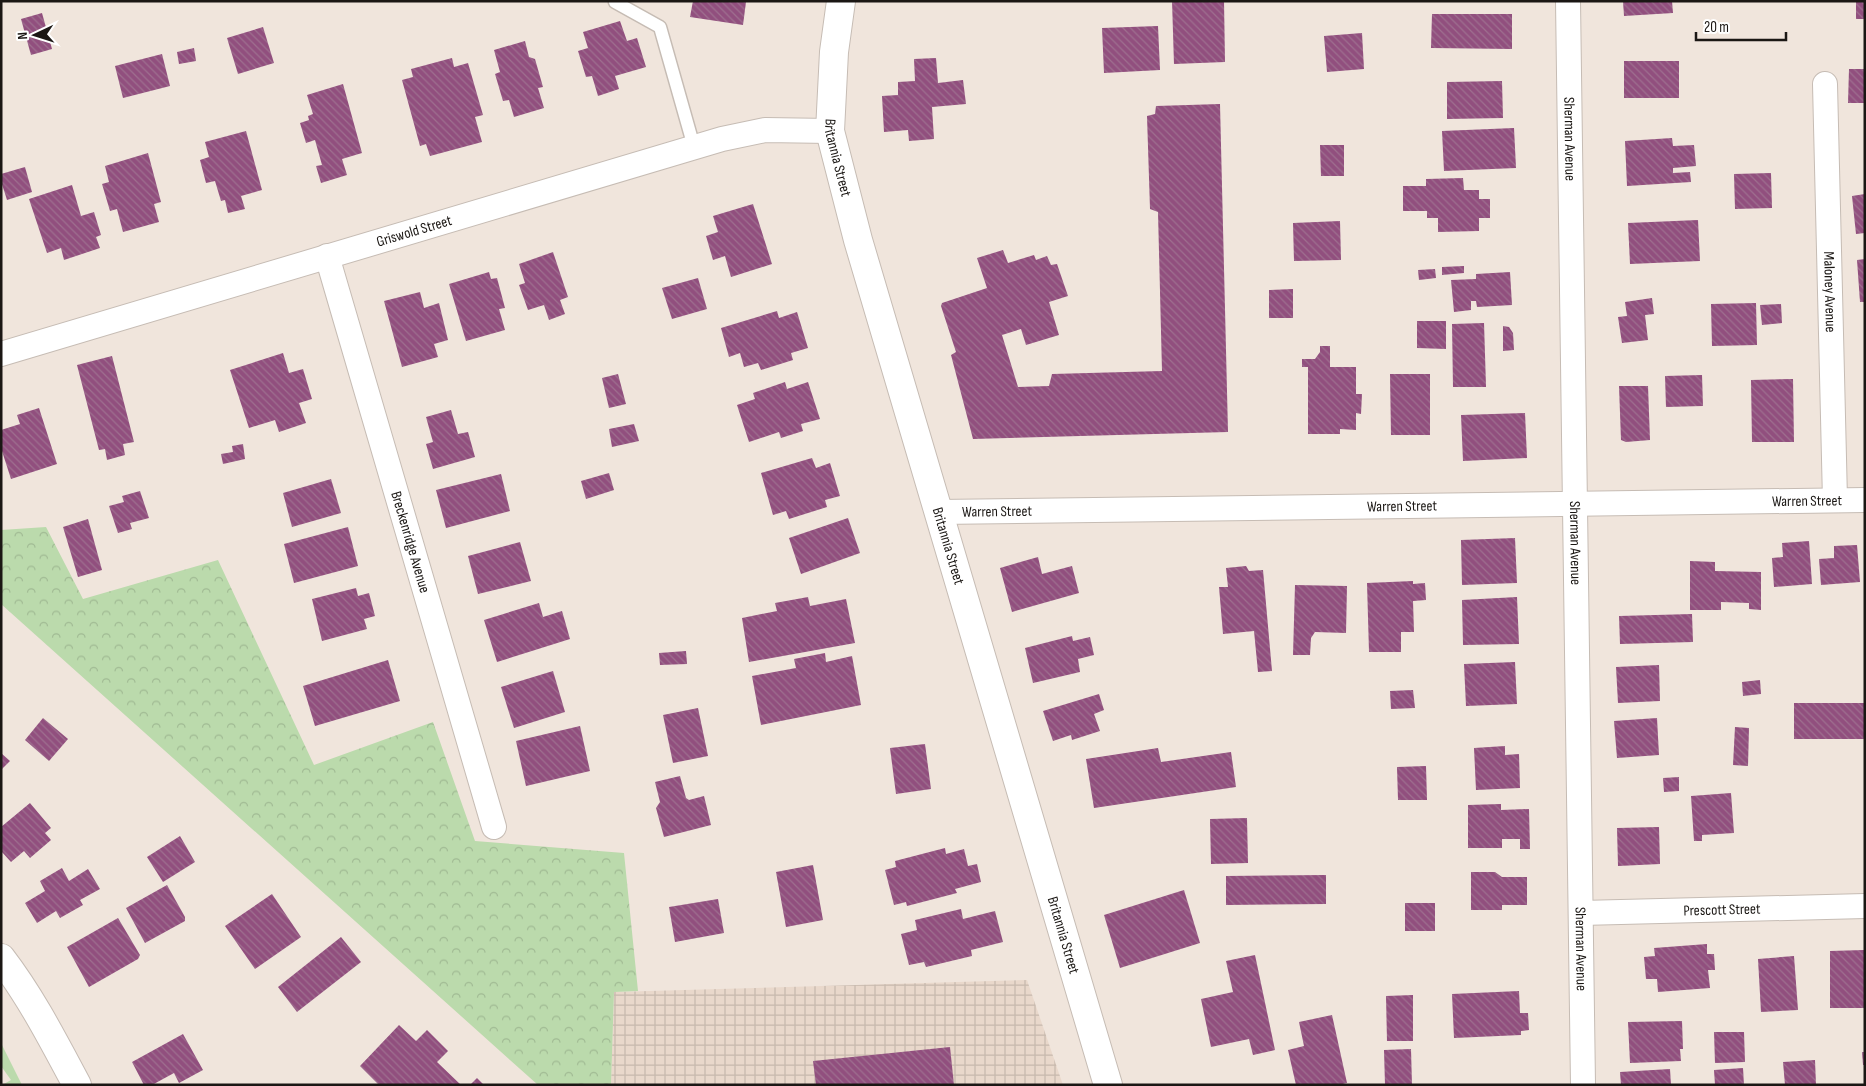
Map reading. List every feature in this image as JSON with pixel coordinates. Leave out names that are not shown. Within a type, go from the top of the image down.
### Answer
[{"type":"main road","name":"Britannia Street","points":[[841,1],[834,52],[830,131],[858,240],[1108,1085]]},
{"type":"main road","points":[[1,958],[45,1027],[77,1085]]},
{"type":"street","name":"Sherman Avenue","points":[[1568,1],[1583,1085]]},
{"type":"street","name":"Maloney Avenue","points":[[1825,84],[1835,500]]},
{"type":"street","name":"Griswold Street","points":[[1,354],[722,139],[765,130],[830,131]]},
{"type":"street","name":"Breckenridge Avenue","points":[[327,256],[494,827]]},
{"type":"street","name":"Warren Street","points":[[938,512],[1865,500]]},
{"type":"street","name":"Prescott Street","points":[[1581,913],[1865,906]]},
{"type":"lane","points":[[615,2],[660,27],[694,147]]},
{"type":"shaded area","points":[[1027,980],[1063,1085],[611,1085],[614,992]]},
{"type":"green space","points":[[46,527],[83,599],[218,560],[314,765],[433,722],[475,841],[624,853],[638,991],[614,992],[611,1085],[538,1085],[1,604],[1,530]]},
{"type":"green space","points":[[1,1043],[22,1085],[2,1085],[11,1080],[1,1066]]},
{"type":"building","points":[[693,1],[746,2],[743,25],[690,17]]},
{"type":"building","points":[[1172,1],[1224,1],[1225,62],[1174,64]]},
{"type":"building","points":[[1623,1],[1672,1],[1673,13],[1624,16]]},
{"type":"building","points":[[1856,1],[1865,1],[1865,19],[1856,19]]},
{"type":"building","points":[[42,13],[52,49],[31,55],[21,19]]},
{"type":"building","points":[[1432,14],[1512,14],[1512,49],[1431,48]]},
{"type":"building","points":[[620,21],[627,41],[637,38],[646,67],[615,76],[619,89],[598,96],[592,76],[586,77],[578,51],[588,48],[583,32]]},
{"type":"building","points":[[1158,26],[1160,70],[1104,73],[1102,28]]},
{"type":"building","points":[[263,27],[274,63],[238,74],[227,38]]},
{"type":"building","points":[[1362,33],[1364,69],[1327,72],[1324,36]]},
{"type":"building","points":[[525,41],[529,57],[535,59],[543,87],[538,88],[544,108],[514,117],[509,100],[503,101],[495,74],[500,72],[494,50]]},
{"type":"building","points":[[194,48],[196,61],[179,64],[177,52]]},
{"type":"building","points":[[162,54],[170,86],[123,98],[115,66]]},
{"type":"building","points":[[452,58],[454,67],[468,63],[483,115],[475,117],[482,142],[430,156],[426,144],[420,146],[402,80],[413,77],[411,69]]},
{"type":"building","points":[[936,58],[938,83],[963,80],[966,104],[932,107],[934,139],[909,141],[908,130],[884,132],[882,96],[898,95],[898,82],[915,81],[914,59]]},
{"type":"building","points":[[1624,61],[1679,61],[1679,98],[1624,98]]},
{"type":"building","points":[[1849,69],[1865,69],[1865,103],[1848,103]]},
{"type":"building","points":[[1502,81],[1503,118],[1447,119],[1447,82]]},
{"type":"building","points":[[343,84],[362,153],[342,159],[347,175],[321,183],[316,166],[322,165],[315,140],[306,143],[300,123],[309,120],[308,116],[313,114],[307,95]]},
{"type":"building","points":[[1220,104],[1228,432],[973,439],[951,355],[956,352],[941,306],[942,303],[987,288],[977,258],[1003,250],[1008,263],[1034,255],[1036,260],[1047,256],[1051,265],[1057,264],[1068,296],[1049,302],[1059,335],[1026,345],[1021,329],[1002,335],[1018,387],[1049,386],[1052,374],[1162,371],[1158,212],[1150,209],[1147,116],[1155,114],[1156,106]]},
{"type":"building","points":[[1514,128],[1516,168],[1444,171],[1442,131]]},
{"type":"building","points":[[246,131],[262,190],[241,196],[245,209],[228,213],[225,200],[221,201],[215,181],[206,183],[200,160],[209,157],[205,142]]},
{"type":"building","points":[[1672,138],[1673,146],[1694,145],[1696,166],[1673,168],[1673,173],[1690,172],[1691,182],[1627,186],[1625,141]]},
{"type":"building","points":[[1320,145],[1344,145],[1344,176],[1321,176]]},
{"type":"building","points":[[148,153],[161,202],[154,204],[159,222],[123,232],[117,209],[110,211],[102,184],[109,182],[105,166]]},
{"type":"building","points":[[25,167],[32,192],[7,200],[1,181],[1,174]]},
{"type":"building","points":[[1771,173],[1772,208],[1735,209],[1734,174]]},
{"type":"building","points":[[1463,178],[1464,190],[1479,190],[1479,199],[1490,199],[1490,218],[1479,218],[1479,231],[1438,232],[1438,218],[1427,218],[1427,211],[1403,211],[1403,186],[1426,186],[1426,179]]},
{"type":"building","points":[[72,185],[81,216],[94,212],[101,235],[96,237],[100,248],[64,260],[61,248],[47,253],[29,199]]},
{"type":"building","points":[[1865,194],[1865,233],[1856,234],[1852,196]]},
{"type":"building","points":[[753,204],[772,264],[731,277],[725,256],[713,260],[706,236],[718,232],[713,216]]},
{"type":"building","points":[[1698,220],[1700,261],[1630,264],[1628,223]]},
{"type":"building","points":[[1340,221],[1341,260],[1294,261],[1293,223]]},
{"type":"building","points":[[553,252],[568,297],[560,300],[565,314],[549,320],[544,305],[528,310],[519,285],[525,283],[519,264]]},
{"type":"building","points":[[1865,259],[1865,302],[1860,302],[1857,260]]},
{"type":"building","points":[[1464,266],[1464,273],[1442,275],[1442,267]]},
{"type":"building","points":[[1435,269],[1436,278],[1419,280],[1418,270]]},
{"type":"building","points":[[489,272],[491,279],[497,278],[505,308],[499,309],[505,330],[466,341],[449,284]]},
{"type":"building","points":[[1510,272],[1512,305],[1477,307],[1476,301],[1471,301],[1471,310],[1454,312],[1451,280],[1476,279],[1476,274]]},
{"type":"building","points":[[698,278],[707,309],[672,319],[662,288]]},
{"type":"building","points":[[1293,289],[1293,318],[1269,318],[1269,290]]},
{"type":"building","points":[[420,292],[424,308],[439,303],[448,340],[434,344],[438,357],[402,367],[384,301]]},
{"type":"building","points":[[1652,298],[1654,314],[1645,315],[1648,340],[1622,343],[1618,317],[1627,316],[1625,302]]},
{"type":"building","points":[[1756,303],[1757,345],[1712,346],[1711,304]]},
{"type":"building","points":[[1781,304],[1782,323],[1762,325],[1760,305]]},
{"type":"building","points":[[777,311],[779,318],[797,312],[808,348],[791,353],[793,360],[761,370],[758,363],[744,367],[740,353],[729,357],[721,328]]},
{"type":"building","points":[[1417,321],[1446,321],[1446,349],[1417,348]]},
{"type":"building","points":[[1484,323],[1486,387],[1453,387],[1452,324]]},
{"type":"building","points":[[1503,326],[1509,327],[1513,333],[1514,350],[1503,351]]},
{"type":"building","points":[[1320,346],[1330,346],[1330,367],[1356,367],[1356,394],[1362,394],[1361,414],[1356,413],[1356,430],[1340,429],[1340,434],[1308,434],[1308,367],[1302,367],[1302,359],[1315,359],[1320,352]]},
{"type":"building","points":[[283,353],[289,373],[303,369],[312,399],[299,403],[306,423],[279,432],[275,420],[249,428],[230,370]]},
{"type":"building","points":[[112,356],[134,442],[123,444],[125,455],[107,460],[105,449],[99,450],[77,365]]},
{"type":"building","points":[[618,374],[626,404],[609,408],[602,378]]},
{"type":"building","points":[[1390,374],[1430,374],[1430,435],[1391,435]]},
{"type":"building","points":[[1702,375],[1703,406],[1666,407],[1665,376]]},
{"type":"building","points":[[1793,379],[1794,442],[1752,442],[1751,380]]},
{"type":"building","points":[[785,382],[787,389],[808,382],[820,419],[801,424],[803,431],[781,438],[779,432],[749,442],[737,405],[755,399],[753,393]]},
{"type":"building","points":[[1619,386],[1648,386],[1650,440],[1626,442],[1621,440]]},
{"type":"building","points":[[39,408],[57,464],[11,479],[1,448],[1,430],[20,424],[17,415]]},
{"type":"building","points":[[451,410],[458,434],[468,432],[475,457],[433,469],[426,444],[433,442],[426,417]]},
{"type":"building","points":[[1525,413],[1527,458],[1463,461],[1461,415]]},
{"type":"building","points":[[634,424],[639,441],[612,447],[609,429]]},
{"type":"building","points":[[243,444],[245,459],[223,464],[221,454],[233,452],[232,446]]},
{"type":"building","points":[[812,458],[816,468],[830,463],[840,496],[825,500],[827,507],[789,519],[786,511],[773,515],[761,473]]},
{"type":"building","points":[[609,473],[614,490],[586,499],[581,481]]},
{"type":"building","points":[[501,474],[510,511],[446,528],[436,490]]},
{"type":"building","points":[[331,479],[341,513],[292,527],[283,493]]},
{"type":"building","points":[[140,491],[149,518],[130,523],[132,529],[118,533],[109,506],[124,502],[122,496]]},
{"type":"building","points":[[848,518],[860,553],[801,574],[789,538]]},
{"type":"building","points":[[88,519],[102,570],[78,577],[63,527]]},
{"type":"building","points":[[348,527],[358,566],[294,583],[284,544]]},
{"type":"building","points":[[1515,538],[1517,583],[1462,585],[1461,540]]},
{"type":"building","points":[[1809,541],[1812,584],[1774,587],[1772,558],[1783,557],[1782,543]]},
{"type":"building","points":[[520,542],[531,581],[478,594],[468,556]]},
{"type":"building","points":[[1857,545],[1860,582],[1821,585],[1819,559],[1834,558],[1834,546]]},
{"type":"building","points":[[1038,557],[1042,574],[1072,566],[1079,593],[1012,612],[1000,568]]},
{"type":"building","points":[[1690,561],[1715,562],[1715,571],[1761,572],[1761,610],[1749,609],[1749,603],[1721,602],[1721,610],[1690,610]]},
{"type":"building","points":[[1246,566],[1249,571],[1263,570],[1272,671],[1258,672],[1254,631],[1223,634],[1219,587],[1228,587],[1226,568]]},
{"type":"building","points":[[1413,581],[1413,584],[1425,583],[1426,600],[1413,601],[1414,632],[1401,632],[1401,652],[1369,652],[1367,583]]},
{"type":"building","points":[[1295,585],[1347,586],[1346,633],[1315,632],[1311,638],[1310,655],[1293,655]]},
{"type":"building","points":[[356,588],[358,596],[369,593],[375,616],[364,619],[367,629],[322,641],[312,599]]},
{"type":"building","points":[[808,597],[810,606],[846,599],[855,643],[749,662],[742,618],[777,611],[775,603]]},
{"type":"building","points":[[1517,597],[1519,644],[1463,645],[1462,600]]},
{"type":"building","points":[[539,603],[543,617],[562,611],[570,639],[497,662],[484,620]]},
{"type":"building","points":[[1692,614],[1693,642],[1620,644],[1619,616]]},
{"type":"building","points":[[1072,636],[1073,641],[1090,637],[1094,655],[1078,659],[1080,672],[1033,683],[1025,648]]},
{"type":"building","points":[[686,651],[687,664],[660,665],[659,653]]},
{"type":"building","points":[[825,653],[826,662],[852,656],[861,705],[761,725],[752,676],[796,668],[794,659]]},
{"type":"building","points":[[388,660],[400,701],[315,726],[303,686]]},
{"type":"building","points":[[1515,662],[1517,704],[1466,706],[1464,664]]},
{"type":"building","points":[[1659,665],[1660,701],[1618,703],[1616,667]]},
{"type":"building","points":[[553,671],[565,712],[514,728],[501,687]]},
{"type":"building","points":[[1760,680],[1761,694],[1743,696],[1742,682]]},
{"type":"building","points":[[1413,690],[1415,708],[1391,709],[1390,691]]},
{"type":"building","points":[[1099,694],[1104,710],[1094,714],[1100,731],[1072,740],[1071,735],[1053,741],[1043,711]]},
{"type":"building","points":[[1794,703],[1865,703],[1865,739],[1794,739]]},
{"type":"building","points":[[698,708],[708,756],[673,763],[663,715]]},
{"type":"building","points":[[43,718],[68,739],[49,761],[25,740]]},
{"type":"building","points":[[1657,718],[1659,755],[1617,758],[1614,721]]},
{"type":"building","points":[[580,726],[590,771],[526,786],[516,741]]},
{"type":"building","points":[[1735,727],[1749,728],[1748,766],[1733,765]]},
{"type":"building","points":[[925,744],[931,789],[896,794],[890,748]]},
{"type":"building","points":[[1505,746],[1505,755],[1519,754],[1520,788],[1476,790],[1474,748]]},
{"type":"building","points":[[1158,748],[1161,762],[1231,752],[1236,787],[1094,808],[1086,759]]},
{"type":"building","points":[[1,753],[10,761],[1,770]]},
{"type":"building","points":[[1426,766],[1427,800],[1398,800],[1397,767]]},
{"type":"building","points":[[680,776],[686,798],[689,800],[704,796],[711,825],[664,837],[656,808],[660,802],[655,782]]},
{"type":"building","points":[[1679,777],[1679,791],[1664,792],[1663,778]]},
{"type":"building","points":[[1731,793],[1734,833],[1702,835],[1702,841],[1694,841],[1691,796]]},
{"type":"building","points":[[30,803],[51,828],[45,833],[51,840],[30,858],[24,851],[11,862],[1,851],[1,827]]},
{"type":"building","points":[[1501,804],[1501,810],[1529,809],[1530,849],[1520,849],[1520,839],[1502,839],[1502,848],[1468,848],[1468,805]]},
{"type":"building","points":[[1247,818],[1248,863],[1211,864],[1210,819]]},
{"type":"building","points":[[1659,827],[1660,864],[1618,866],[1617,828]]},
{"type":"building","points":[[180,836],[195,862],[163,882],[147,857]]},
{"type":"building","points":[[945,848],[946,854],[964,849],[968,866],[977,864],[981,882],[955,889],[957,893],[907,906],[906,902],[894,905],[885,870],[896,867],[895,861]]},
{"type":"building","points":[[813,865],[823,920],[786,927],[776,872]]},
{"type":"building","points":[[62,868],[69,881],[88,869],[100,889],[80,900],[83,905],[60,918],[56,911],[37,923],[25,903],[45,891],[40,881]]},
{"type":"building","points":[[1471,872],[1495,872],[1502,877],[1527,877],[1527,905],[1502,905],[1502,910],[1471,910]]},
{"type":"building","points":[[1326,875],[1326,904],[1226,905],[1226,876]]},
{"type":"building","points":[[167,885],[185,917],[185,921],[145,943],[126,908]]},
{"type":"building","points":[[1184,890],[1200,943],[1120,968],[1104,915]]},
{"type":"building","points":[[272,894],[301,937],[255,969],[225,926]]},
{"type":"building","points":[[718,899],[724,933],[675,942],[669,907]]},
{"type":"building","points":[[1405,903],[1435,903],[1435,931],[1405,931]]},
{"type":"building","points":[[961,909],[963,919],[995,911],[1003,942],[971,950],[972,956],[926,967],[924,962],[909,965],[901,934],[917,930],[915,920]]},
{"type":"building","points":[[118,918],[140,955],[138,959],[89,987],[67,947]]},
{"type":"building","points":[[341,937],[361,962],[297,1012],[278,987]]},
{"type":"building","points":[[1707,944],[1707,954],[1714,954],[1715,970],[1708,970],[1710,988],[1658,992],[1657,979],[1646,979],[1644,957],[1655,956],[1654,948]]},
{"type":"building","points":[[1864,950],[1865,1008],[1830,1008],[1830,951]]},
{"type":"building","points":[[1255,955],[1275,1050],[1253,1055],[1249,1039],[1211,1047],[1201,999],[1233,992],[1226,961]]},
{"type":"building","points":[[1794,956],[1798,1010],[1761,1012],[1758,959]]},
{"type":"building","points":[[1519,991],[1520,1013],[1528,1013],[1529,1030],[1521,1031],[1521,1035],[1454,1038],[1452,994]]},
{"type":"building","points":[[1413,995],[1413,1041],[1387,1041],[1386,996]]},
{"type":"building","points":[[1332,1015],[1347,1083],[1338,1085],[1296,1085],[1288,1050],[1304,1046],[1299,1022]]},
{"type":"building","points":[[1682,1021],[1683,1049],[1680,1049],[1681,1061],[1630,1063],[1628,1022]]},
{"type":"building","points":[[399,1025],[416,1041],[427,1030],[448,1051],[437,1062],[461,1085],[379,1085],[360,1066]]},
{"type":"building","points":[[1714,1032],[1744,1032],[1745,1062],[1715,1063]]},
{"type":"building","points":[[183,1034],[203,1070],[179,1083],[174,1073],[152,1085],[144,1085],[132,1062]]},
{"type":"building","points":[[950,1047],[954,1085],[816,1085],[813,1061]]},
{"type":"building","points":[[1411,1049],[1412,1085],[1385,1085],[1384,1050]]},
{"type":"building","points":[[1862,1052],[1865,1052],[1865,1065],[1863,1065]]},
{"type":"building","points":[[1815,1060],[1816,1085],[1785,1085],[1783,1062]]},
{"type":"building","points":[[1743,1068],[1744,1085],[1715,1085],[1714,1070]]},
{"type":"building","points":[[1670,1069],[1671,1085],[1621,1085],[1620,1072]]},
{"type":"building","points":[[477,1078],[484,1085],[470,1085]]}]
